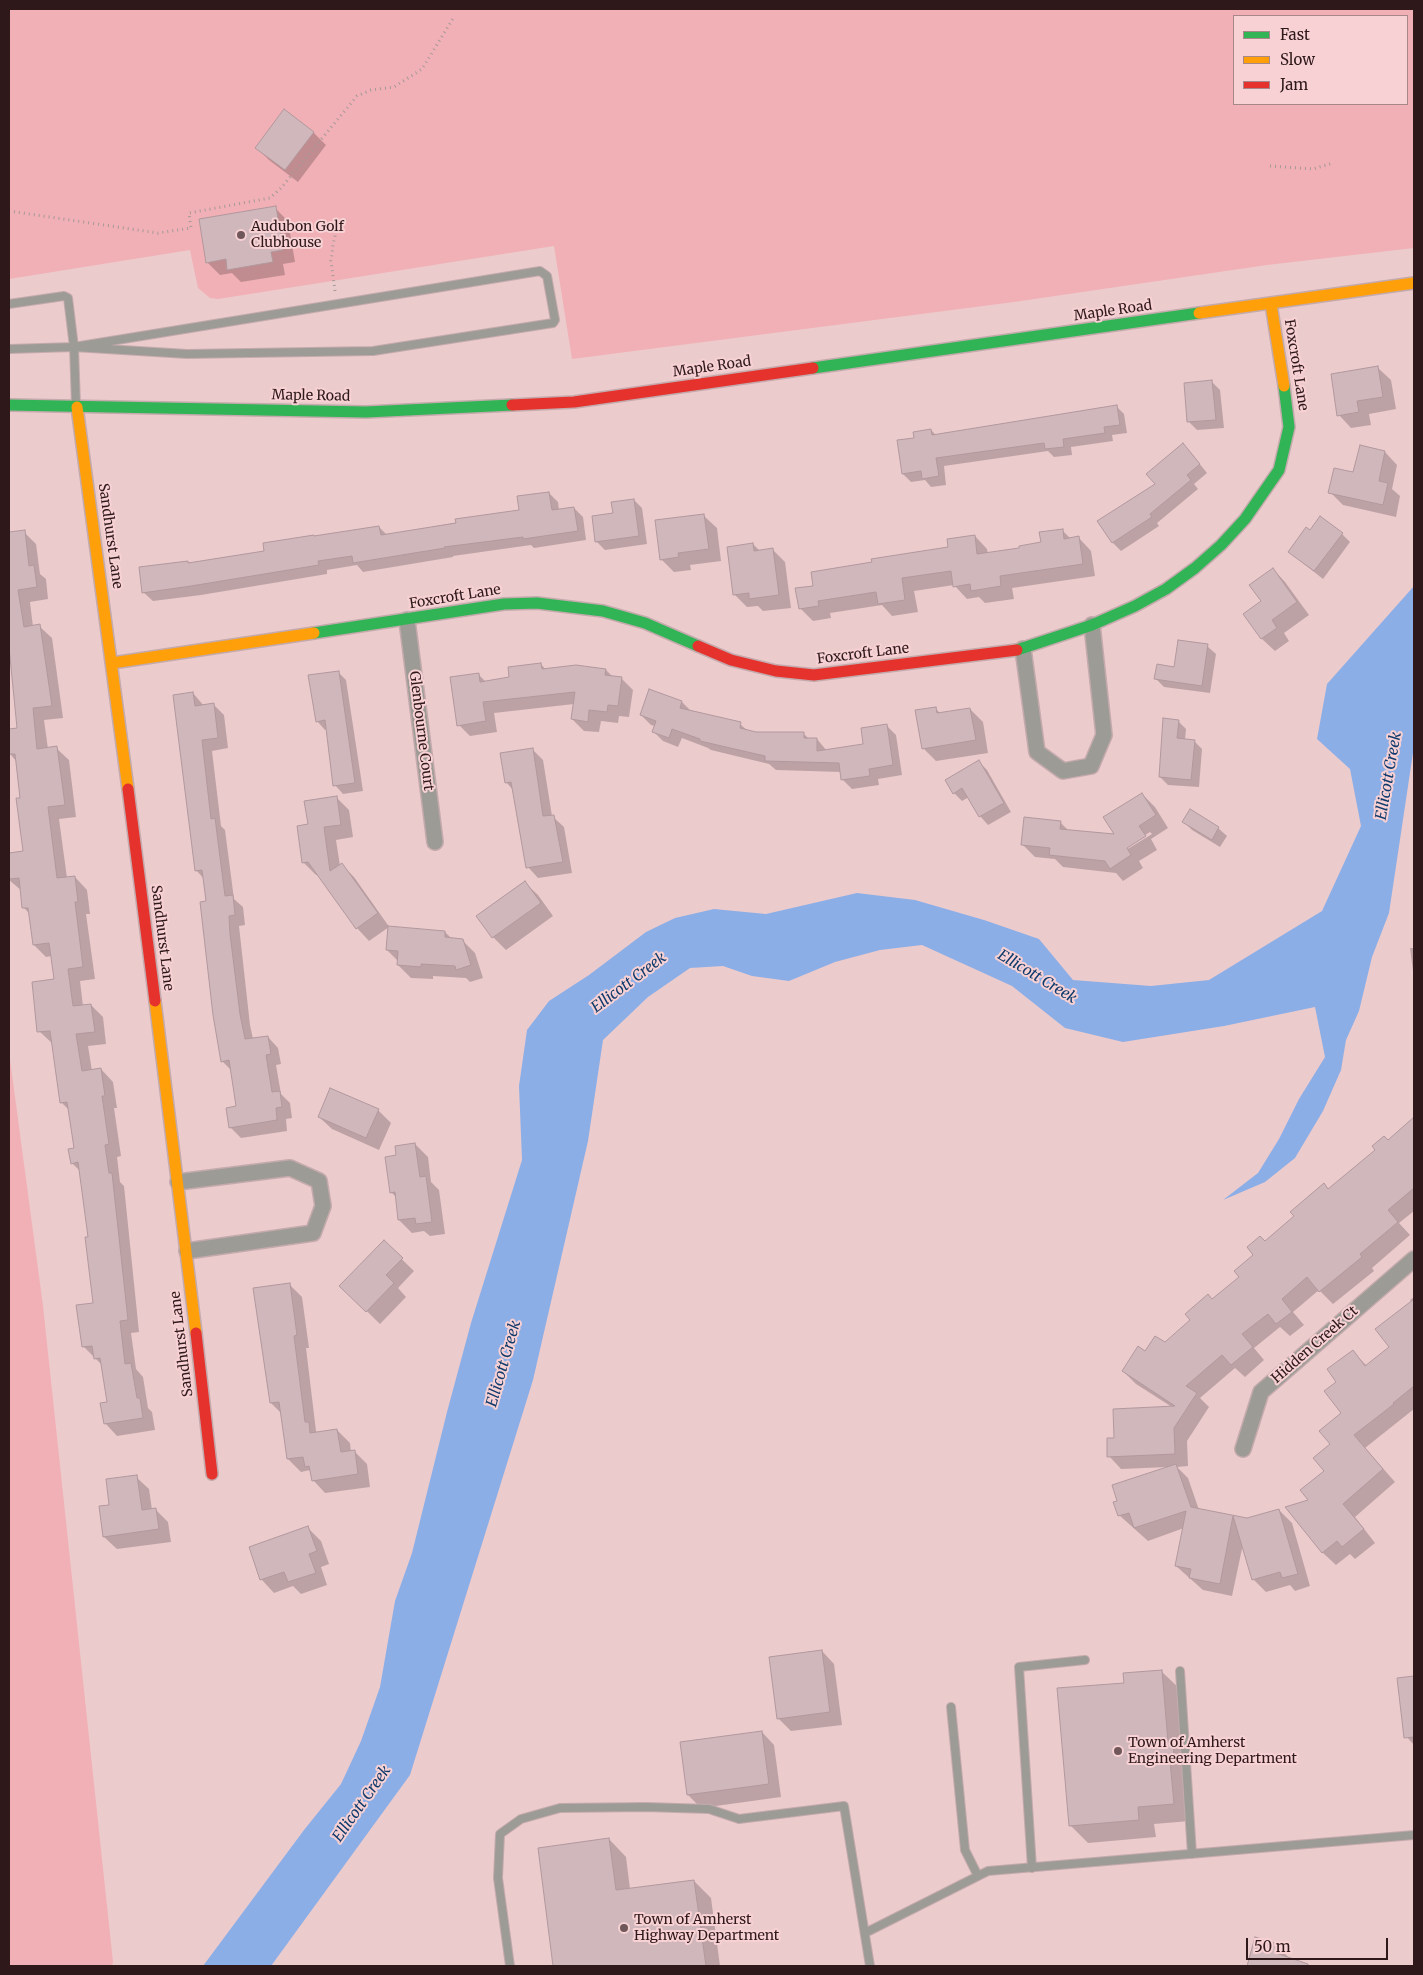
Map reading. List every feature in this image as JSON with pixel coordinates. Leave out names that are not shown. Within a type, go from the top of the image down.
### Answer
[{"type":"street","name":"Maple Road","points":[[9,405],[366,412],[574,402],[1414,284]]},
{"type":"street","name":"Foxcroft Lane","points":[[112,663],[504,604],[559,604],[603,611],[645,623],[731,660],[776,671],[814,675],[1023,649],[1092,625],[1135,606],[1166,589],[1195,568],[1221,544],[1245,518],[1266,490],[1278,470],[1286,446],[1289,414],[1271,304]]},
{"type":"street","name":"Sandhurst Lane","points":[[77,407],[94,524],[187,1251],[212,1474]]},
{"type":"street","name":"Glenbourne Court","points":[[407,620],[435,842]]},
{"type":"street","points":[[1023,649],[1037,752],[1063,771],[1091,766],[1104,735],[1092,625]]},
{"type":"street","points":[[178,1182],[290,1168],[319,1181],[322,1206],[312,1234],[187,1251]]},
{"type":"street","name":"Hidden Creek Ct","points":[[1243,1449],[1260,1392],[1414,1259]]},
{"type":"lane","points":[[9,349],[74,347],[187,354],[374,351],[553,323],[555,320],[547,276],[540,271],[74,347]]},
{"type":"lane","points":[[9,304],[64,296],[68,298],[74,347],[77,407]]},
{"type":"lane","points":[[1032,1868],[1019,1667],[1085,1660]]},
{"type":"lane","points":[[1180,1670],[1192,1854]]},
{"type":"lane","points":[[951,1708],[965,1850],[978,1876]]},
{"type":"lane","points":[[510,1966],[498,1878],[500,1834],[521,1819],[560,1808],[646,1807],[709,1809],[739,1819],[844,1806],[870,1966]]},
{"type":"lane","points":[[865,1933],[988,1871],[1414,1835]]},
{"type":"path","points":[[9,211],[158,233],[191,228],[188,213],[270,198],[281,188],[357,96],[371,90],[394,87],[422,69],[454,17]]},
{"type":"path","points":[[1270,166],[1313,169],[1334,163]]},
{"type":"path","points":[[338,304],[331,252],[336,232],[347,217]]},
{"type":"shaded area","points":[[9,9],[1411,9],[1414,12],[1414,248],[1267,265],[1014,302],[572,359],[554,246],[218,299],[210,298],[198,288],[190,250],[9,279]]},
{"type":"shaded area","points":[[9,1052],[43,1306],[112,1966],[9,1966]]},
{"type":"water","name":"Ellicott Creek","points":[[1414,586],[1414,746],[1389,913],[1372,957],[1359,1011],[1346,1040],[1341,1070],[1323,1111],[1295,1158],[1265,1182],[1223,1200],[1258,1173],[1279,1139],[1299,1099],[1325,1057],[1315,1007],[1224,1026],[1123,1042],[1065,1028],[1012,986],[922,945],[880,950],[835,962],[789,981],[752,976],[723,966],[690,968],[648,997],[603,1040],[588,1141],[533,1380],[410,1775],[271,1966],[203,1966],[304,1830],[341,1784],[361,1741],[380,1687],[395,1601],[412,1553],[471,1323],[522,1160],[519,1086],[527,1030],[549,1001],[589,975],[646,932],[675,918],[714,909],[766,914],[857,893],[915,900],[984,920],[1039,939],[1073,980],[1151,986],[1209,980],[1322,911],[1361,826],[1350,769],[1317,739],[1327,684]]},
{"type":"building","points":[[284,109],[314,132],[285,170],[255,148]]},
{"type":"building","name":"Audubon Golf Clubhouse","points":[[276,206],[283,250],[271,252],[273,262],[227,270],[226,259],[206,263],[199,219]]},
{"type":"building","points":[[1378,366],[1383,397],[1357,401],[1359,412],[1337,416],[1331,374]]},
{"type":"building","points":[[1212,380],[1216,420],[1187,422],[1184,383]]},
{"type":"building","points":[[1117,405],[1120,425],[1104,427],[1105,433],[1063,439],[1064,447],[1045,449],[1044,443],[936,458],[939,476],[922,479],[921,471],[902,474],[897,440],[914,438],[913,432],[931,429],[932,435]]},
{"type":"building","points":[[1183,443],[1200,464],[1187,475],[1191,480],[1150,514],[1152,517],[1112,543],[1097,521],[1155,484],[1146,474]]},
{"type":"building","points":[[1360,445],[1385,451],[1379,481],[1388,483],[1383,505],[1328,493],[1334,468],[1353,472]]},
{"type":"building","points":[[549,492],[552,510],[574,507],[578,531],[444,547],[353,563],[352,556],[318,561],[319,565],[142,593],[139,567],[188,561],[188,563],[264,551],[263,543],[314,535],[379,526],[381,535],[456,523],[455,519],[519,510],[517,496]]},
{"type":"building","points":[[634,499],[639,536],[595,542],[592,516],[613,513],[611,502]]},
{"type":"building","points":[[704,514],[709,549],[678,553],[679,557],[660,560],[655,520]]},
{"type":"building","points":[[1320,516],[1343,533],[1314,571],[1288,552],[1306,527],[1310,530]]},
{"type":"building","points":[[1063,529],[1064,539],[1079,536],[1083,564],[1000,576],[1001,586],[971,591],[970,584],[953,587],[951,571],[902,578],[905,600],[878,604],[876,592],[818,601],[819,606],[799,609],[795,588],[813,586],[811,572],[872,562],[871,559],[948,547],[947,539],[975,535],[977,554],[1019,548],[1019,546],[1041,542],[1039,532]]},
{"type":"building","points":[[25,530],[29,566],[34,565],[37,587],[18,590],[24,627],[40,624],[52,706],[33,708],[37,749],[57,746],[65,805],[48,807],[57,878],[75,876],[78,902],[75,902],[83,967],[68,969],[73,1006],[91,1004],[95,1032],[76,1034],[82,1071],[101,1068],[105,1096],[102,1096],[109,1144],[105,1145],[109,1173],[112,1173],[128,1320],[120,1321],[125,1364],[131,1363],[137,1398],[140,1398],[143,1418],[104,1424],[100,1403],[107,1402],[100,1358],[94,1359],[92,1346],[82,1347],[76,1305],[93,1303],[85,1237],[88,1237],[78,1162],[71,1164],[68,1149],[74,1148],[67,1102],[60,1103],[50,1031],[37,1032],[32,982],[54,979],[49,943],[33,945],[28,908],[22,908],[19,878],[9,879],[9,853],[23,851],[16,798],[20,798],[15,754],[9,754],[9,729],[17,728],[9,647],[9,532]]},
{"type":"building","points":[[753,543],[754,551],[773,548],[779,595],[749,599],[749,593],[733,595],[727,547]]},
{"type":"building","points":[[1273,568],[1297,602],[1272,620],[1277,628],[1261,639],[1243,614],[1261,601],[1249,585]]},
{"type":"building","points":[[1178,640],[1208,644],[1202,686],[1154,679],[1157,664],[1174,667]]},
{"type":"building","points":[[541,663],[542,669],[576,665],[606,669],[605,675],[622,677],[618,706],[608,705],[607,712],[589,710],[588,722],[571,719],[575,692],[483,702],[486,721],[457,726],[450,677],[479,673],[480,682],[509,677],[508,667]]},
{"type":"building","points":[[339,671],[355,783],[333,786],[325,720],[316,722],[308,675]]},
{"type":"building","points":[[649,689],[682,701],[680,708],[741,722],[740,728],[756,732],[804,732],[804,738],[817,738],[817,751],[863,744],[861,728],[887,724],[893,765],[869,769],[870,776],[841,780],[839,763],[765,761],[765,756],[700,741],[700,739],[672,729],[669,738],[652,732],[656,721],[640,715]]},
{"type":"building","points":[[193,692],[195,706],[214,703],[218,738],[202,740],[211,819],[215,818],[225,896],[233,895],[235,915],[229,916],[230,934],[245,1039],[268,1036],[271,1054],[266,1055],[272,1092],[280,1091],[282,1107],[276,1108],[277,1120],[229,1128],[226,1108],[236,1106],[229,1060],[221,1062],[213,1015],[200,902],[206,901],[202,870],[195,871],[173,695]]},
{"type":"building","points":[[936,707],[937,713],[970,708],[976,740],[922,749],[915,710]]},
{"type":"building","points":[[1163,718],[1179,720],[1177,738],[1195,740],[1191,780],[1159,777]]},
{"type":"building","points":[[533,748],[543,816],[554,815],[563,862],[526,868],[511,782],[505,783],[500,753]]},
{"type":"building","points":[[979,760],[1004,803],[979,817],[962,788],[953,794],[945,780]]},
{"type":"building","points":[[1142,793],[1156,815],[1139,826],[1146,836],[1127,848],[1131,855],[1110,869],[1105,861],[1049,855],[1050,848],[1021,845],[1024,817],[1061,821],[1060,829],[1114,834],[1103,817]]},
{"type":"building","points":[[337,796],[341,825],[324,827],[330,871],[342,863],[378,913],[356,929],[308,862],[302,863],[297,826],[308,824],[304,801]]},
{"type":"building","points":[[1190,809],[1219,827],[1212,840],[1182,822]]},
{"type":"building","points":[[525,881],[541,903],[492,938],[476,916]]},
{"type":"building","points":[[388,926],[445,931],[445,937],[463,939],[471,965],[456,970],[455,966],[421,964],[421,967],[397,965],[398,951],[386,950]]},
{"type":"building","points":[[330,1088],[379,1109],[366,1138],[318,1117]]},
{"type":"building","points":[[1414,1117],[1414,1188],[1388,1210],[1398,1222],[1360,1254],[1362,1257],[1319,1292],[1307,1277],[1282,1299],[1292,1312],[1276,1324],[1268,1314],[1242,1334],[1253,1347],[1231,1365],[1222,1355],[1186,1386],[1197,1393],[1174,1428],[1175,1454],[1107,1457],[1107,1438],[1114,1438],[1113,1409],[1175,1406],[1122,1371],[1138,1346],[1145,1351],[1155,1336],[1165,1342],[1190,1320],[1185,1314],[1208,1294],[1212,1299],[1239,1277],[1234,1271],[1253,1255],[1247,1247],[1260,1236],[1265,1241],[1294,1216],[1290,1212],[1324,1183],[1328,1189],[1375,1150],[1372,1146],[1384,1136],[1388,1140]]},
{"type":"building","points":[[415,1143],[420,1177],[426,1176],[432,1222],[416,1224],[415,1218],[398,1220],[395,1192],[390,1193],[385,1157],[396,1155],[395,1146]]},
{"type":"building","points":[[384,1240],[403,1258],[386,1275],[394,1283],[366,1312],[339,1286]]},
{"type":"building","points":[[290,1283],[297,1335],[294,1336],[305,1422],[309,1422],[310,1433],[337,1429],[341,1452],[355,1450],[358,1474],[312,1481],[309,1466],[305,1467],[303,1457],[287,1459],[279,1402],[270,1403],[253,1288]]},
{"type":"building","points":[[1414,1299],[1414,1386],[1354,1435],[1383,1469],[1343,1504],[1364,1529],[1342,1547],[1337,1541],[1322,1553],[1285,1507],[1308,1500],[1300,1490],[1324,1471],[1313,1458],[1330,1444],[1319,1431],[1341,1413],[1324,1391],[1336,1382],[1327,1369],[1353,1350],[1365,1366],[1389,1347],[1375,1329]]},
{"type":"building","points":[[1176,1464],[1191,1507],[1247,1518],[1279,1509],[1298,1574],[1282,1578],[1280,1572],[1252,1580],[1233,1516],[1220,1584],[1189,1578],[1191,1569],[1175,1566],[1186,1511],[1134,1528],[1129,1513],[1118,1516],[1113,1502],[1117,1501],[1112,1485]]},
{"type":"building","points":[[137,1475],[142,1510],[156,1508],[159,1529],[103,1537],[99,1506],[109,1505],[106,1479]]},
{"type":"building","points":[[308,1526],[317,1551],[309,1554],[316,1573],[288,1582],[284,1572],[260,1580],[249,1547]]},
{"type":"building","points":[[822,1650],[830,1712],[777,1719],[769,1657]]},
{"type":"building","name":"Town of Amherst Engineering Department","points":[[1162,1670],[1168,1742],[1173,1742],[1174,1760],[1170,1761],[1174,1804],[1138,1807],[1139,1820],[1069,1826],[1057,1688],[1124,1683],[1123,1673]]},
{"type":"building","points":[[1414,1676],[1414,1737],[1404,1738],[1397,1678]]},
{"type":"building","points":[[762,1731],[769,1784],[687,1795],[680,1742]]},
{"type":"building","name":"Town of Amherst Highway Department","points":[[609,1838],[616,1890],[694,1880],[706,1966],[553,1966],[538,1848]]},
{"type":"building","points":[[1255,1937],[1278,1944],[1276,1953],[1308,1964],[1308,1966],[1247,1966]]},
{"type":"traffic: fast","points":[[813,368],[1199,313]]},
{"type":"traffic: fast","points":[[1017,650],[1092,625],[1135,606],[1166,589],[1195,568],[1221,545],[1245,519],[1279,470],[1289,427],[1284,386]]},
{"type":"traffic: fast","points":[[9,405],[366,412],[512,405]]},
{"type":"traffic: fast","points":[[314,633],[504,604],[537,603],[603,611],[645,623],[698,646]]},
{"type":"traffic: slow","points":[[1199,313],[1414,283]]},
{"type":"traffic: slow","points":[[1271,304],[1284,386]]},
{"type":"traffic: slow","points":[[77,407],[128,789]]},
{"type":"traffic: slow","points":[[112,663],[314,633]]},
{"type":"traffic: slow","points":[[155,1001],[196,1333]]},
{"type":"traffic: jam","points":[[512,405],[574,402],[813,368]]},
{"type":"traffic: jam","points":[[698,646],[731,660],[776,671],[814,675],[1017,650]]},
{"type":"traffic: jam","points":[[128,789],[155,1001]]},
{"type":"traffic: jam","points":[[196,1333],[212,1474]]},
{"type":"place","name":"Audubon Golf Clubhouse","points":[[241,235]]},
{"type":"place","name":"Town of Amherst Engineering Department","points":[[1118,1751]]},
{"type":"place","name":"Town of Amherst Highway Department","points":[[624,1928]]}]
